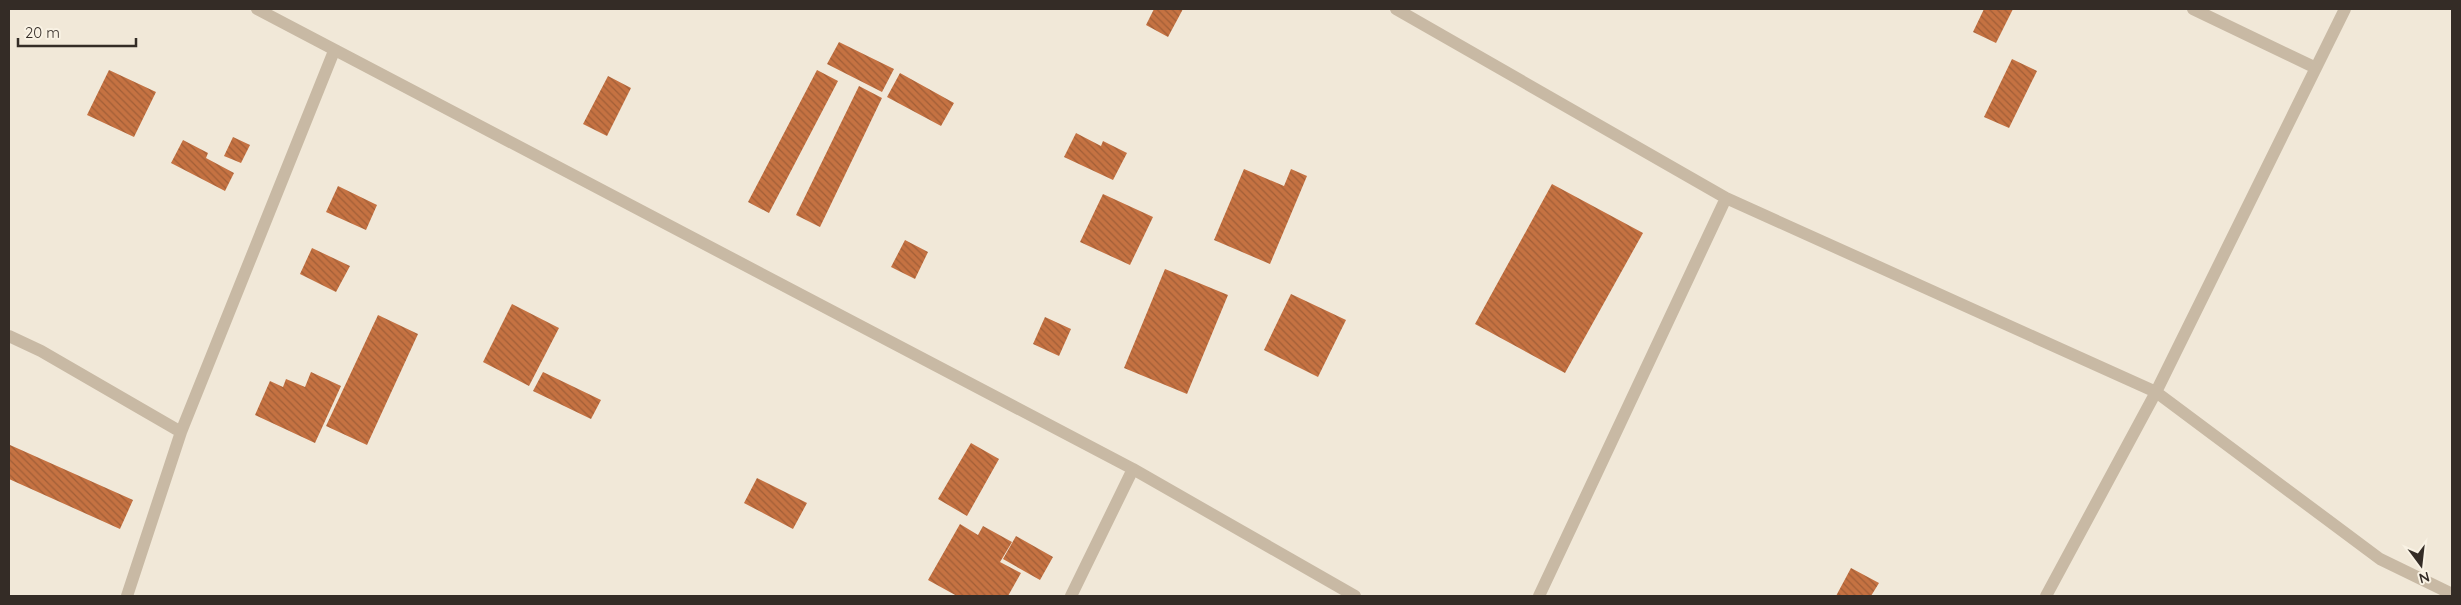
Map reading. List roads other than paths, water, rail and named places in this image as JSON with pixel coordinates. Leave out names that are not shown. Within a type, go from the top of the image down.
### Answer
[{"type":"street","points":[[257,9],[1133,469],[1354,596]]},
{"type":"street","points":[[1396,9],[1726,198],[2156,392],[2380,560],[2452,594]]},
{"type":"street","points":[[2193,9],[2316,68]]},
{"type":"street","points":[[2046,596],[2156,392],[2345,9]]},
{"type":"street","points":[[127,596],[180,432],[334,50]]},
{"type":"street","points":[[1539,596],[1726,198]]},
{"type":"street","points":[[9,336],[41,351],[180,432]]},
{"type":"street","points":[[1071,596],[1133,469]]}]
